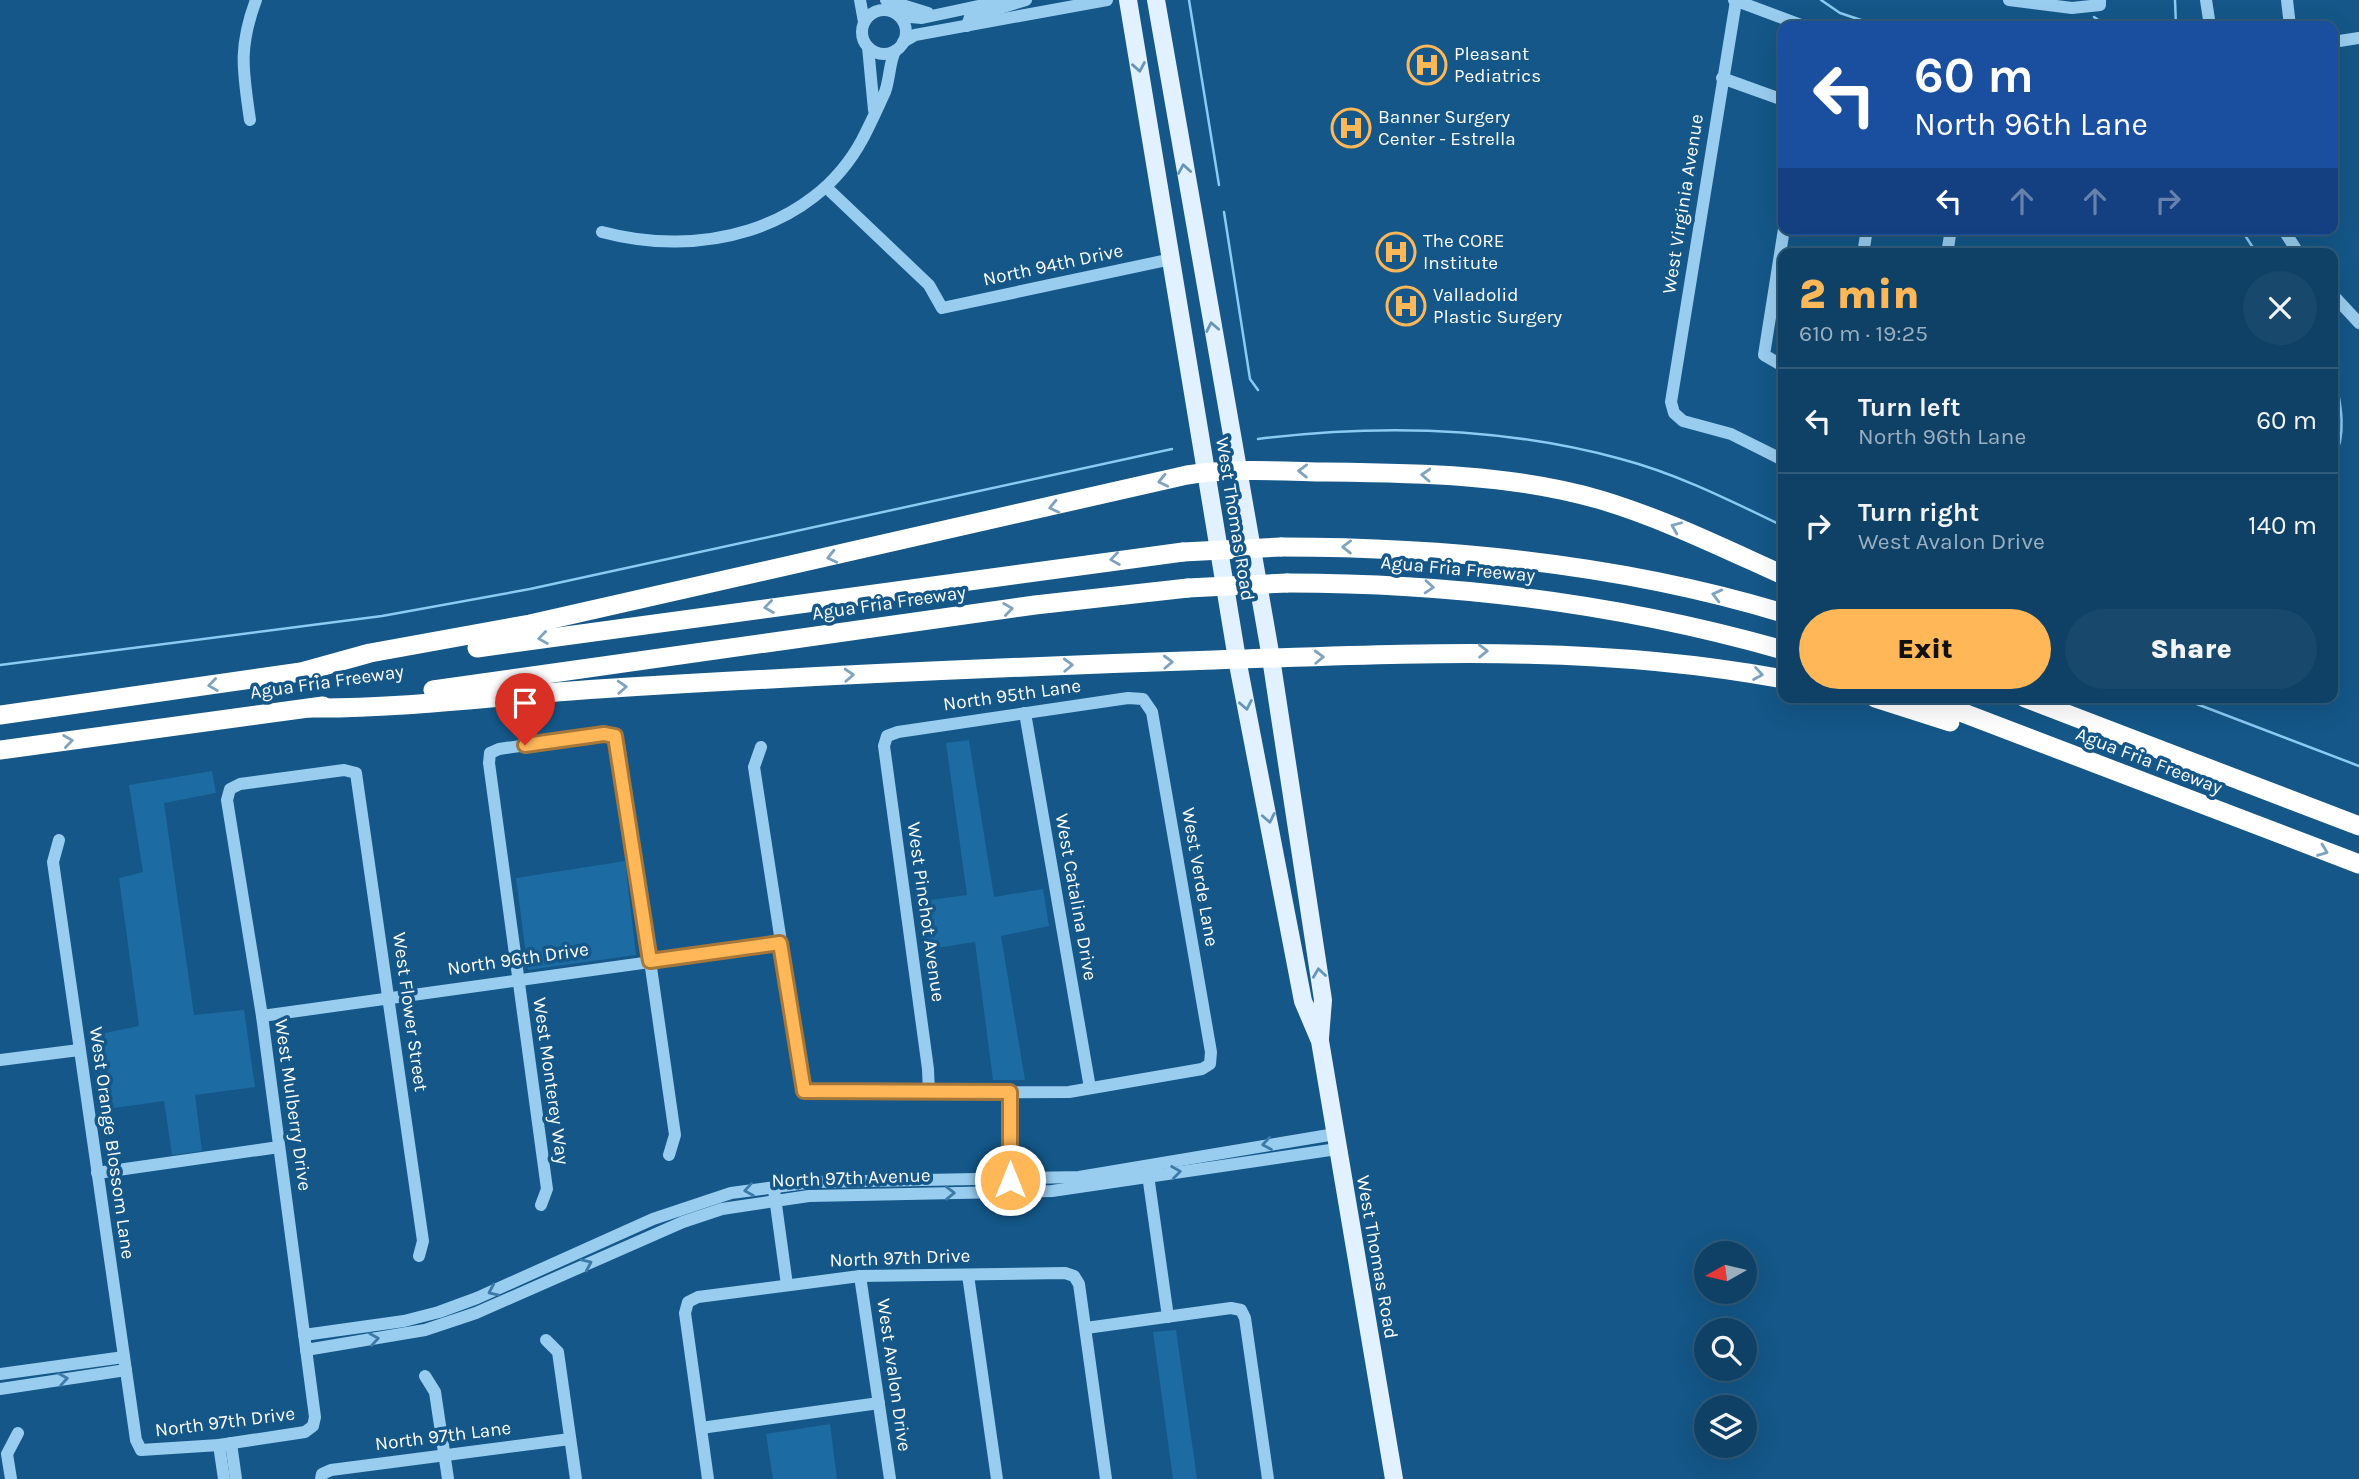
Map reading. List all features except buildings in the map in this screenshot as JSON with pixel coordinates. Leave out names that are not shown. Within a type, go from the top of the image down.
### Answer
[{"type":"highway","points":[[305,671],[370,653],[543,622],[1206,472],[1238,470],[1381,473],[1532,485],[1598,499],[1654,517],[1778,573]]},
{"type":"highway","name":"Agua Fria Freeway","points":[[0,715],[1108,559],[1183,552],[1281,548],[1410,550],[1529,561],[1667,584],[1778,612]]},
{"type":"highway","name":"Agua Fria Freeway","points":[[0,750],[1035,606],[1188,588],[1287,583],[1408,586],[1549,599],[1677,623],[1778,649]]},
{"type":"highway","points":[[310,708],[383,708],[598,689],[894,672],[1237,659],[1548,652],[1685,663],[1778,678]]},
{"type":"highway","points":[[1890,703],[1992,737],[2245,832],[2287,837]]},
{"type":"highway","name":"Agua Fria Freeway","points":[[1937,703],[2359,864]]},
{"type":"highway","name":"Agua Fria Freeway","points":[[2038,703],[2359,826]]},
{"type":"highway","points":[[2073,703],[2150,735],[2178,756]]},
{"type":"main road","name":"West Thomas Road","points":[[1128,0],[1237,659],[1303,1001],[1320,1041]]},
{"type":"main road","name":"West Thomas Road","points":[[1156,0],[1271,658],[1323,1000],[1320,1041],[1394,1479]]},
{"type":"main road","points":[[1162,201],[1175,208],[1191,209]]},
{"type":"street","points":[[250,120],[243,71],[244,32],[256,0]]},
{"type":"street","points":[[860,0],[864,22],[862,35],[868,47],[874,111]]},
{"type":"street","points":[[886,0],[910,10],[932,13]]},
{"type":"street","points":[[602,232],[635,241],[662,243],[725,235],[777,221],[827,188],[856,150],[886,90],[906,28],[886,0]]},
{"type":"street","points":[[864,22],[880,10],[912,19],[1007,0]]},
{"type":"street","points":[[967,26],[970,18],[1026,0]]},
{"type":"street","points":[[868,47],[881,54],[915,35],[1107,0]]},
{"type":"street","points":[[1735,0],[1791,21]]},
{"type":"street","name":"West Virginia Avenue","points":[[1735,0],[1671,402],[1674,413],[1683,421],[1731,434],[1778,458]]},
{"type":"street","points":[[2009,0],[2060,8],[2100,3]]},
{"type":"street","points":[[2206,0],[2209,21]]},
{"type":"street","points":[[2287,0],[2289,21]]},
{"type":"street","points":[[2338,41],[2359,38]]},
{"type":"street","points":[[1722,78],[1778,98]]},
{"type":"street","name":"North 94th Drive","points":[[827,188],[929,285],[942,308],[1172,259]]},
{"type":"street","points":[[1778,267],[1764,355],[1778,363]]},
{"type":"street","points":[[2338,300],[2359,323]]},
{"type":"street","name":"North 95th Lane","points":[[887,736],[898,732],[1128,698],[1143,699]]},
{"type":"street","name":"West Verde Lane","points":[[1090,1088],[1202,1069],[1210,1064],[1152,712],[1143,699]]},
{"type":"street","name":"West Catalina Drive","points":[[1025,713],[1090,1088]]},
{"type":"street","name":"West Monterey Way","points":[[541,1205],[547,1189],[517,979],[490,753],[499,748],[604,734],[615,736],[650,961]]},
{"type":"street","name":"West Pinchot Avenue","points":[[887,736],[884,746],[929,1093]]},
{"type":"street","points":[[761,747],[754,767],[804,1091],[1069,1092],[1090,1088]]},
{"type":"street","name":"West Mulberry Drive","points":[[313,1426],[315,1417],[262,1016],[227,800],[230,789],[240,783],[344,769],[356,773]]},
{"type":"street","name":"West Flower Street","points":[[356,773],[423,1241],[419,1256]]},
{"type":"street","name":"West Orange Blossom Lane","points":[[59,840],[53,862],[136,1440],[141,1450]]},
{"type":"street","name":"North 96th Drive","points":[[262,1016],[780,943]]},
{"type":"street","points":[[650,961],[675,1135],[669,1155]]},
{"type":"street","points":[[0,1060],[79,1050]]},
{"type":"street","points":[[1010,1092],[1010,1186]]},
{"type":"street","name":"North 97th Avenue","points":[[306,1350],[425,1330],[476,1313],[683,1222],[813,1182],[1010,1186],[1052,1191],[1147,1170],[1336,1141]]},
{"type":"street","points":[[97,1173],[279,1147]]},
{"type":"street","points":[[1147,1170],[1168,1317]]},
{"type":"street","name":"North 97th Avenue","points":[[304,1335],[404,1321],[439,1312],[477,1298],[653,1219],[732,1193],[774,1193]]},
{"type":"street","points":[[774,1193],[787,1284]]},
{"type":"street","name":"North 97th Drive","points":[[701,1428],[685,1313],[688,1302],[698,1297],[860,1276],[1065,1273],[1074,1276],[1079,1284],[1086,1328]]},
{"type":"street","points":[[968,1275],[997,1479]]},
{"type":"street","name":"West Avalon Drive","points":[[860,1276],[890,1479]]},
{"type":"street","points":[[1107,1479],[1086,1328],[1231,1308],[1241,1310],[1245,1318],[1268,1479]]},
{"type":"street","points":[[546,1340],[558,1352],[576,1479]]},
{"type":"street","points":[[0,1374],[125,1364]]},
{"type":"street","points":[[0,1389],[125,1364]]},
{"type":"street","points":[[425,1376],[435,1392],[449,1479]]},
{"type":"street","points":[[708,1479],[701,1428],[878,1403]]},
{"type":"street","name":"North 97th Drive","points":[[141,1450],[225,1444],[305,1432],[313,1426]]},
{"type":"street","points":[[11,1479],[8,1454],[18,1433]]},
{"type":"street","name":"North 97th Lane","points":[[322,1477],[331,1470],[570,1439]]},
{"type":"street","points":[[224,1479],[225,1444]]},
{"type":"street","points":[[225,1444],[236,1479]]},
{"type":"shaded area","points":[[969,740],[994,897],[1043,889],[1049,926],[1001,936],[1025,1080],[993,1080],[975,942],[923,950],[916,902],[967,895],[946,743]]},
{"type":"shaded area","points":[[212,771],[216,793],[164,803],[194,1015],[244,1010],[255,1087],[195,1095],[202,1151],[172,1155],[164,1101],[100,1110],[90,1036],[139,1026],[119,878],[143,872],[129,785]]},
{"type":"shaded area","points":[[625,861],[636,955],[528,970],[516,878]]},
{"type":"shaded area","points":[[1176,1330],[1197,1479],[1173,1479],[1153,1332]]},
{"type":"shaded area","points":[[830,1424],[837,1479],[773,1479],[766,1434]]},
{"type":"waterway","points":[[1189,0],[1219,185]]},
{"type":"waterway","points":[[1821,0],[1840,13],[1864,21]]},
{"type":"waterway","points":[[2175,0],[2176,21]]},
{"type":"waterway","points":[[2094,17],[2100,21]]},
{"type":"waterway","points":[[1224,212],[1250,379],[1258,390]]},
{"type":"waterway","points":[[2245,235],[2253,248]]},
{"type":"waterway","points":[[2338,393],[2342,427],[2338,449]]},
{"type":"waterway","points":[[1258,439],[1394,430],[1440,431],[1531,440],[1576,448],[1663,472],[1778,524]]},
{"type":"waterway","points":[[0,665],[382,616],[530,589],[1172,449]]},
{"type":"waterway","points":[[2194,703],[2359,766]]},
{"type":"place","name":"Pleasant Pediatrics","points":[[1427,65]]},
{"type":"place","name":"Banner Surgery Center - Estrella","points":[[1351,128]]},
{"type":"place","name":"The CORE Institute","points":[[1396,252]]},
{"type":"place","name":"Valladolid Plastic Surgery","points":[[1406,306]]},
{"type":"route","points":[[525,745],[604,734],[615,736],[619,744],[650,961],[780,943],[800,1080],[804,1091],[1010,1092],[1010,1180]]}]
